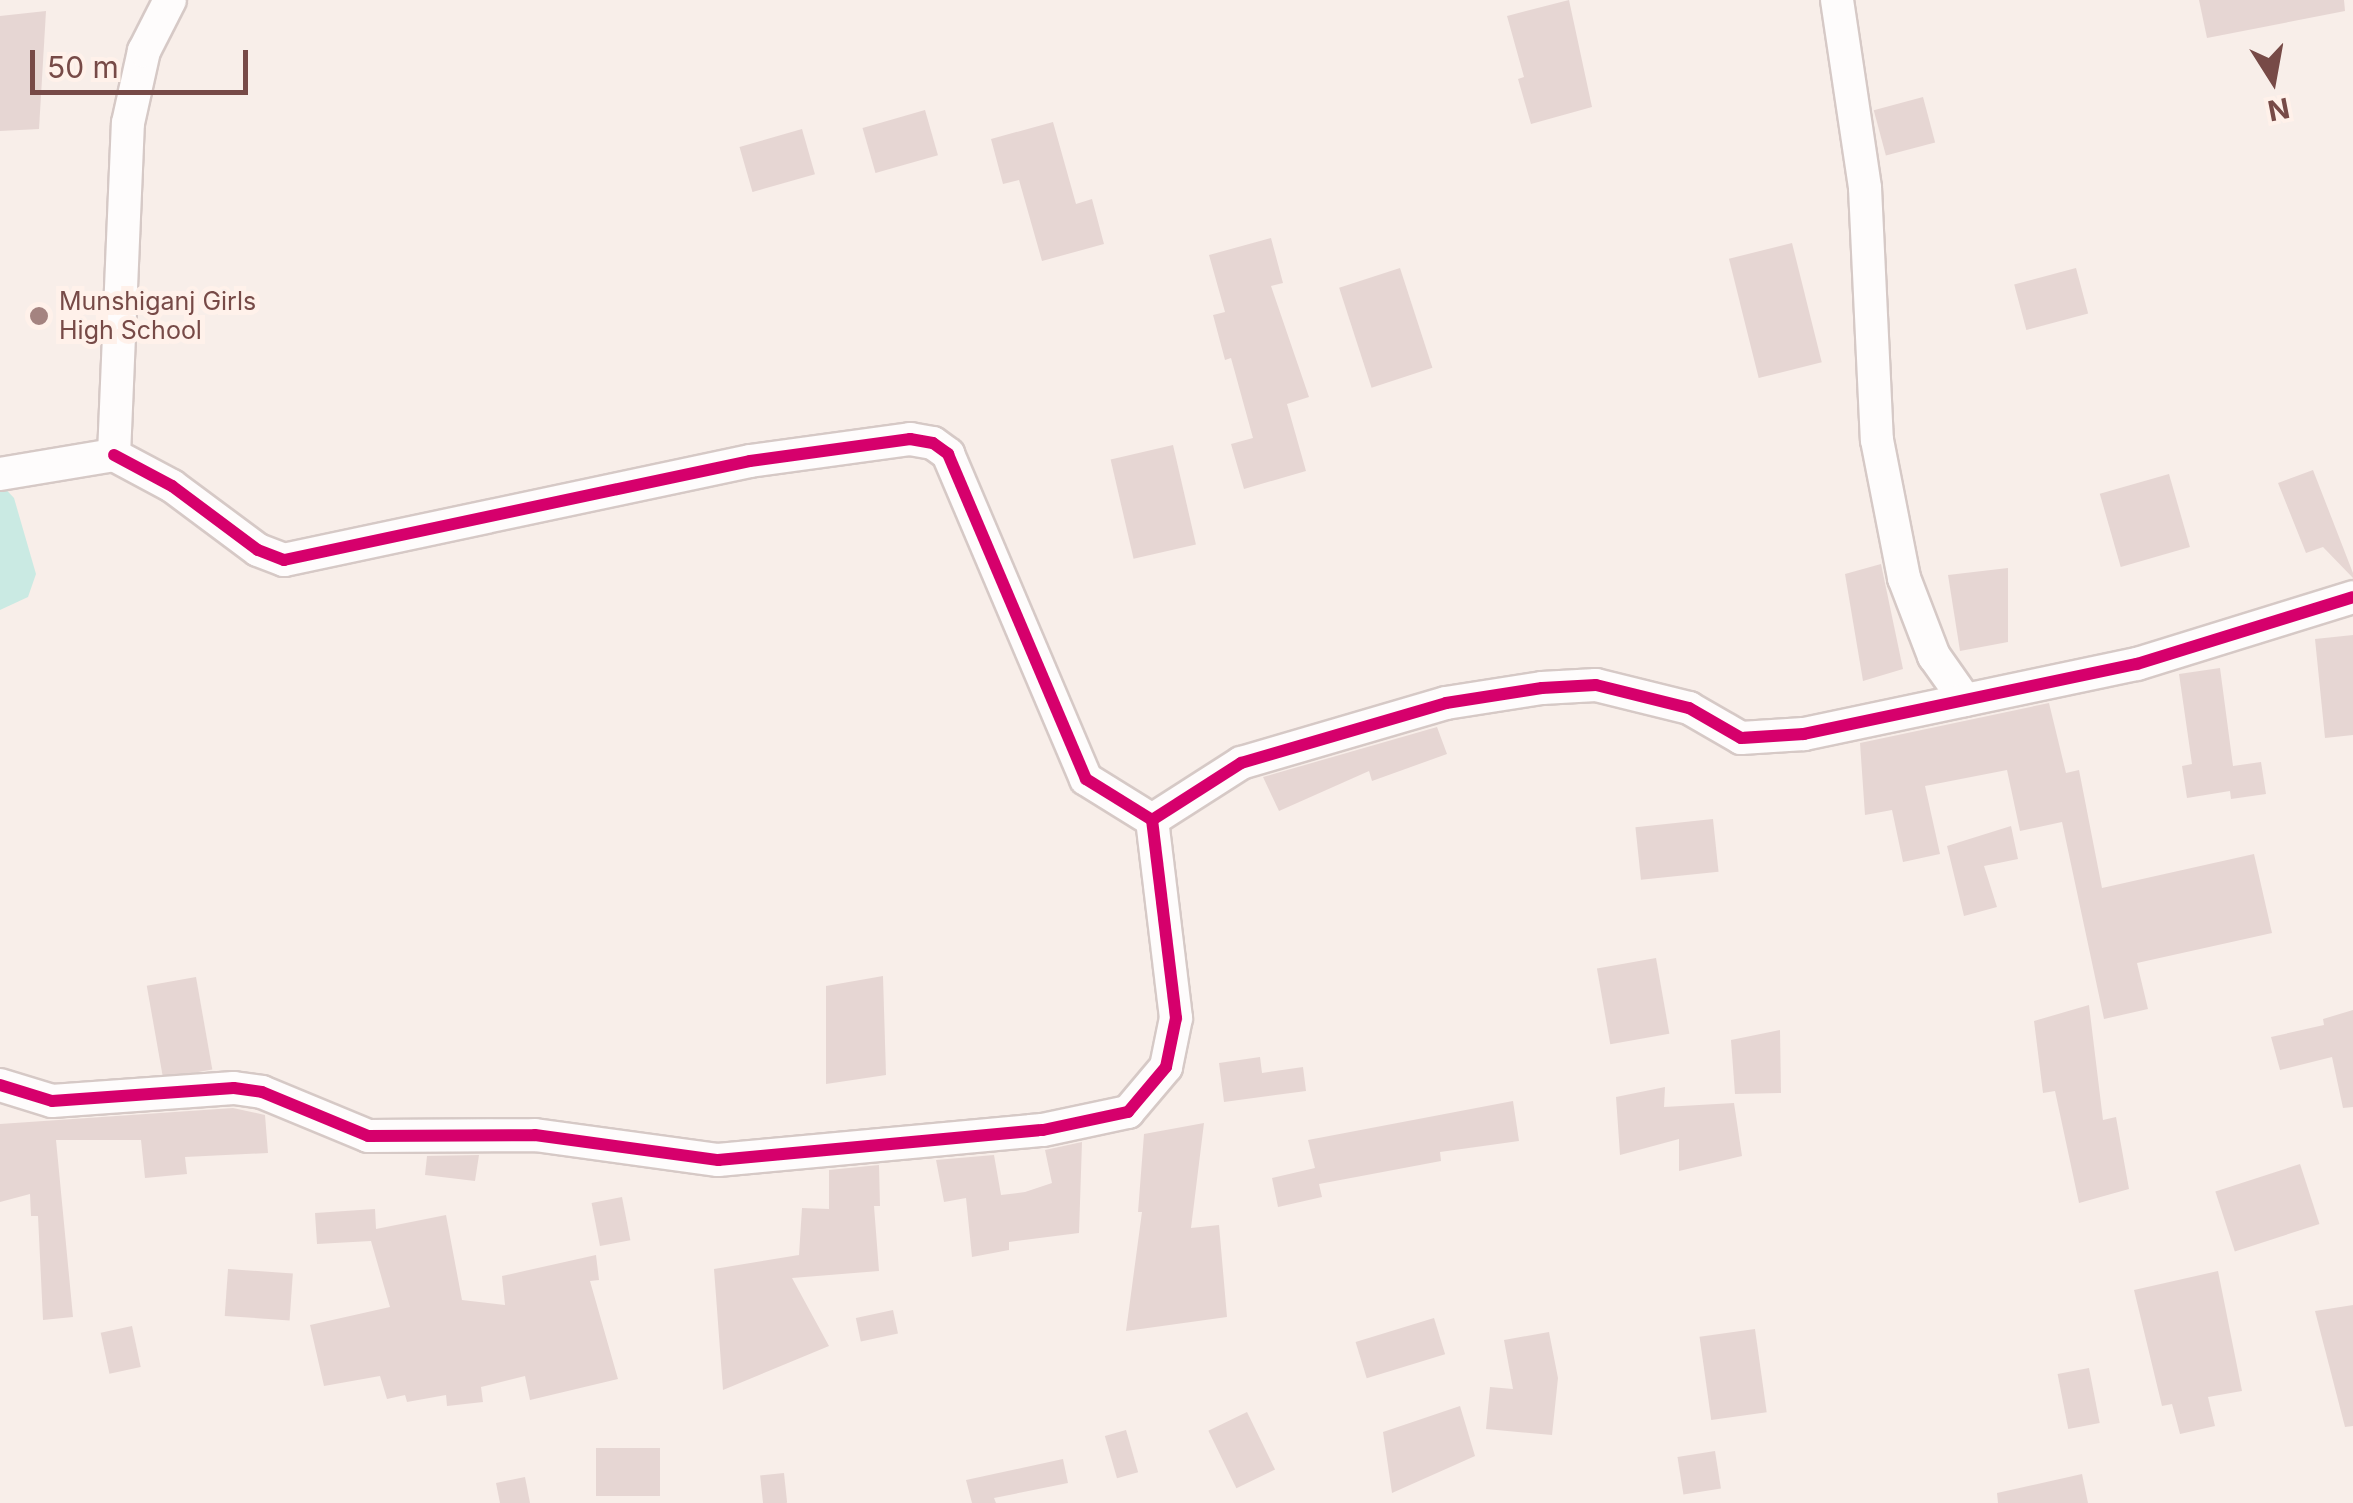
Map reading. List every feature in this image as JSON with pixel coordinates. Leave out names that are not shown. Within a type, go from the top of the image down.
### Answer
[{"type":"street","points":[[114,456],[128,123],[144,51],[170,0]]},
{"type":"street","points":[[1837,0],[1864,188],[1877,440],[1904,578],[1934,656],[1966,700]]},
{"type":"street","points":[[0,474],[114,456],[172,486],[258,550],[284,560],[750,461],[910,439],[933,443],[948,454],[1086,779],[1152,820]]},
{"type":"street","points":[[1152,820],[1241,763],[1446,703],[1542,688],[1596,685],[1690,708],[1741,738],[1804,734],[2137,664],[2353,597]]},
{"type":"street","points":[[0,1085],[52,1100],[234,1088],[262,1092],[368,1136],[535,1135],[718,1160],[1043,1130],[1128,1112],[1166,1067],[1176,1018],[1152,820]]},
{"type":"water","points":[[0,483],[14,498],[36,574],[28,597],[0,610]]},
{"type":"building","points":[[1569,0],[1592,107],[1531,124],[1518,79],[1524,77],[1507,16]]},
{"type":"building","points":[[2199,0],[2344,0],[2345,11],[2207,38]]},
{"type":"building","points":[[46,11],[39,129],[0,131],[0,16]]},
{"type":"building","points":[[1923,97],[1935,142],[1886,156],[1874,110]]},
{"type":"building","points":[[925,110],[938,155],[875,173],[863,128]]},
{"type":"building","points":[[1053,122],[1076,204],[1092,199],[1104,244],[1042,261],[1019,180],[1003,184],[991,139]]},
{"type":"building","points":[[802,129],[815,174],[752,192],[740,147]]},
{"type":"building","points":[[1271,238],[1283,283],[1271,286],[1309,397],[1287,404],[1306,471],[1244,489],[1231,444],[1253,438],[1231,358],[1225,360],[1213,315],[1225,312],[1209,255]]},
{"type":"building","points":[[1792,243],[1822,362],[1759,378],[1729,259]]},
{"type":"building","points":[[1400,268],[1432,368],[1372,388],[1339,288]]},
{"type":"building","points":[[2076,268],[2088,313],[2026,330],[2014,285]]},
{"type":"building","points":[[1173,445],[1196,544],[1134,559],[1111,459]]},
{"type":"building","points":[[2313,470],[2353,578],[2323,547],[2306,553],[2278,483]]},
{"type":"building","points":[[2169,474],[2190,547],[2121,567],[2100,494]]},
{"type":"building","points":[[1881,564],[1903,669],[1863,681],[1845,574]]},
{"type":"building","points":[[2008,568],[2008,642],[1960,651],[1948,575]]},
{"type":"building","points":[[2353,635],[2353,735],[2325,738],[2315,639]]},
{"type":"building","points":[[2220,668],[2233,766],[2261,762],[2266,794],[2231,799],[2230,791],[2187,798],[2182,766],[2192,764],[2179,674]]},
{"type":"building","points":[[2049,703],[2066,773],[2079,770],[2102,888],[2254,854],[2272,933],[2137,963],[2148,1009],[2104,1019],[2062,822],[2020,831],[2007,770],[1925,786],[1940,854],[1903,862],[1892,810],[1865,815],[1860,743]]},
{"type":"building","points":[[1437,727],[1447,754],[1372,781],[1369,771],[1279,811],[1263,777]]},
{"type":"building","points":[[1713,819],[1719,872],[1641,880],[1635,827]]},
{"type":"building","points":[[2011,826],[2018,859],[1984,866],[1997,907],[1964,916],[1947,846]]},
{"type":"building","points":[[1656,958],[1669,1034],[1610,1044],[1597,968]]},
{"type":"building","points":[[883,976],[886,1075],[826,1084],[826,986]]},
{"type":"building","points":[[196,977],[212,1070],[163,1078],[147,986]]},
{"type":"building","points":[[2089,1005],[2103,1120],[2116,1117],[2129,1189],[2079,1203],[2055,1091],[2043,1093],[2034,1021]]},
{"type":"building","points":[[2353,1010],[2353,1107],[2343,1108],[2332,1057],[2280,1070],[2271,1037],[2324,1025],[2323,1019]]},
{"type":"building","points":[[1780,1030],[1781,1093],[1735,1094],[1731,1040]]},
{"type":"building","points":[[1260,1057],[1262,1073],[1303,1067],[1306,1091],[1224,1102],[1219,1063]]},
{"type":"building","points":[[1665,1087],[1664,1107],[1734,1103],[1742,1156],[1679,1171],[1679,1139],[1620,1155],[1616,1097]]},
{"type":"building","points":[[1513,1101],[1519,1141],[1440,1152],[1441,1161],[1319,1184],[1322,1197],[1278,1207],[1272,1178],[1315,1168],[1308,1140]]},
{"type":"building","points":[[233,1108],[265,1115],[268,1153],[185,1157],[187,1174],[145,1178],[141,1140],[56,1140],[73,1317],[43,1320],[38,1216],[31,1216],[30,1194],[0,1202],[0,1124]]},
{"type":"building","points":[[1204,1123],[1191,1228],[1219,1225],[1227,1317],[1126,1331],[1142,1212],[1138,1212],[1144,1134]]},
{"type":"building","points":[[1082,1142],[1079,1233],[1009,1242],[1009,1250],[972,1257],[966,1198],[944,1202],[936,1160],[994,1155],[1001,1195],[1052,1183],[1045,1150]]},
{"type":"building","points":[[479,1155],[475,1181],[425,1175],[427,1156]]},
{"type":"building","points":[[2300,1164],[2319,1224],[2235,1251],[2215,1192]]},
{"type":"building","points":[[879,1165],[880,1206],[874,1206],[879,1271],[792,1278],[829,1346],[723,1390],[714,1269],[799,1255],[802,1208],[829,1209],[829,1170]]},
{"type":"building","points":[[622,1197],[630,1240],[600,1246],[592,1203]]},
{"type":"building","points":[[375,1209],[376,1229],[446,1215],[462,1300],[505,1305],[502,1276],[596,1255],[599,1280],[590,1281],[618,1379],[530,1400],[525,1376],[481,1387],[483,1402],[447,1406],[446,1395],[407,1402],[405,1395],[387,1399],[380,1376],[324,1386],[310,1325],[390,1307],[371,1241],[317,1244],[315,1213]]},
{"type":"building","points":[[228,1269],[293,1274],[290,1320],[225,1316]]},
{"type":"building","points":[[2218,1271],[2242,1391],[2208,1397],[2215,1426],[2180,1434],[2172,1404],[2162,1406],[2134,1290]]},
{"type":"building","points":[[2353,1305],[2353,1426],[2345,1427],[2315,1311]]},
{"type":"building","points":[[893,1310],[898,1333],[861,1341],[856,1318]]},
{"type":"building","points":[[1434,1318],[1445,1354],[1367,1378],[1356,1342]]},
{"type":"building","points":[[132,1326],[141,1367],[109,1374],[101,1333]]},
{"type":"building","points":[[1755,1329],[1767,1412],[1711,1420],[1700,1337]]},
{"type":"building","points":[[1549,1332],[1558,1378],[1552,1435],[1486,1429],[1490,1387],[1513,1389],[1504,1340]]},
{"type":"building","points":[[2089,1368],[2100,1423],[2068,1429],[2058,1374]]},
{"type":"building","points":[[1460,1406],[1475,1456],[1392,1493],[1383,1432]]},
{"type":"building","points":[[1247,1412],[1275,1470],[1236,1488],[1208,1431]]},
{"type":"building","points":[[1126,1430],[1138,1472],[1117,1478],[1105,1436]]},
{"type":"building","points":[[596,1448],[660,1448],[660,1496],[596,1496]]},
{"type":"building","points":[[1715,1451],[1721,1489],[1683,1494],[1677,1457]]},
{"type":"building","points":[[1063,1459],[1068,1483],[994,1498],[996,1503],[972,1503],[966,1480]]},
{"type":"building","points":[[784,1473],[787,1503],[763,1503],[760,1476]]},
{"type":"building","points":[[2082,1474],[2088,1503],[1998,1503],[1997,1493]]},
{"type":"building","points":[[525,1477],[530,1503],[500,1503],[496,1483]]},
{"type":"cycle path","points":[[114,455],[172,486],[258,550],[284,560],[750,461],[910,439],[933,443],[948,454],[1086,779],[1152,820]]},
{"type":"cycle path","points":[[0,1085],[52,1101],[234,1088],[262,1092],[368,1136],[535,1135],[718,1160],[1043,1130],[1128,1112],[1166,1067],[1176,1018],[1152,820],[1241,763],[1446,703],[1542,688],[1596,685],[1689,708],[1741,738],[1804,734],[2137,664],[2353,597]]},
{"type":"place","name":"Munshiganj Girls High School","points":[[39,316]]}]
